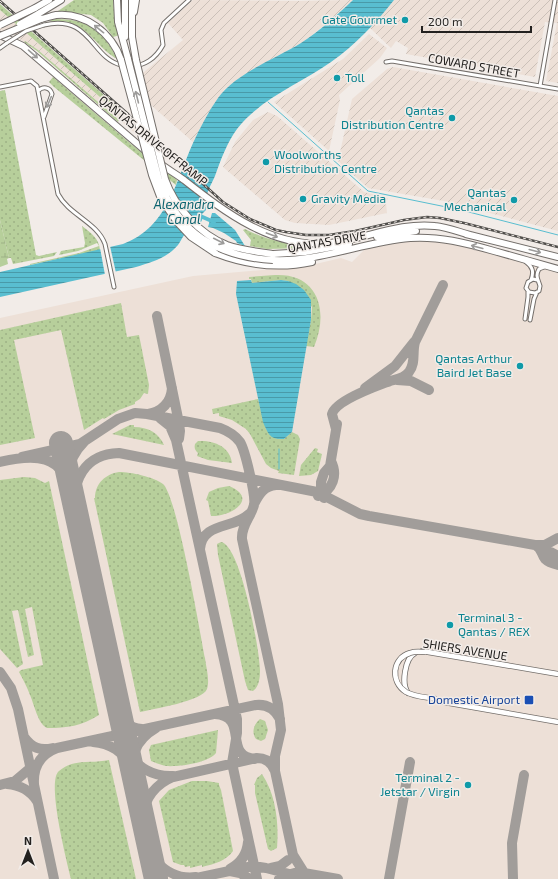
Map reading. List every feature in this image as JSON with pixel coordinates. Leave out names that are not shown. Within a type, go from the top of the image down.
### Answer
[{"type":"highway","points":[[39,16],[49,0]]},
{"type":"highway","points":[[0,35],[39,16],[61,0]]},
{"type":"highway","points":[[117,0],[118,22],[124,59],[152,175],[164,206],[191,237],[208,250],[238,261],[273,260]]},
{"type":"highway","points":[[124,0],[124,59]]},
{"type":"highway","points":[[132,0],[132,37],[136,60]]},
{"type":"highway","points":[[136,0],[134,9],[134,33],[136,60]]},
{"type":"highway","points":[[0,25],[39,16],[65,15],[76,17],[88,21],[98,28],[124,59]]},
{"type":"highway","name":"QANTAS DRIVE OFFRAMP","points":[[0,35],[23,46],[164,166],[178,175],[213,203],[236,218],[260,230],[288,240],[306,243],[337,242],[418,226],[434,226],[470,235]]},
{"type":"highway","name":"QANTAS DRIVE","points":[[136,60],[168,188],[178,205],[188,217],[199,228],[217,240],[273,260],[296,260],[410,238],[438,238],[456,241],[557,268]]},
{"type":"highway","name":"QANTAS DRIVE","points":[[273,260],[305,252],[413,231],[443,230],[470,235],[558,257]]},
{"type":"street","points":[[0,48],[26,31],[39,16],[76,28],[89,37],[109,59],[115,63],[125,66],[140,66],[153,58],[161,49],[163,45],[161,30],[164,23],[189,0]]},
{"type":"street","points":[[540,86],[555,0]]},
{"type":"street","name":"COWARD STREET","points":[[386,62],[392,61],[558,89]]},
{"type":"street","points":[[0,87],[31,82],[37,86],[59,197],[65,205],[103,239],[114,287]]},
{"type":"street","points":[[38,91],[42,88],[46,88],[51,91],[52,94],[43,119]]},
{"type":"street","points":[[515,257],[531,266],[533,274],[531,280],[527,283],[528,297],[525,318],[530,319],[534,297],[540,289],[537,280],[539,269],[542,267],[557,268]]},
{"type":"street","points":[[531,280],[537,280]]},
{"type":"street","points":[[527,290],[533,294],[537,292]]},
{"type":"street","name":"SHIERS AVENUE","points":[[558,674],[428,651],[415,652],[408,659],[404,686],[407,692],[415,697],[558,721]]},
{"type":"street","name":"SHIERS AVENUE","points":[[558,674],[415,652],[408,653],[403,656],[396,666],[394,676],[399,686],[408,693],[418,696],[558,721]]},
{"type":"shaded area","points":[[193,0],[353,0],[303,42],[259,66],[224,90],[209,112],[193,142],[128,85],[183,40],[168,23]]},
{"type":"shaded area","points":[[394,0],[558,0],[558,83],[546,81],[557,23],[545,22],[535,77],[406,54],[408,48],[396,41],[391,48],[370,28]]},
{"type":"shaded area","points":[[0,10],[108,104],[124,115],[123,117],[134,123],[167,156],[165,159],[38,50],[14,35],[0,30]]},
{"type":"shaded area","points":[[369,34],[387,48],[380,58],[339,95],[340,100],[329,151],[274,102],[343,59]]},
{"type":"shaded area","points":[[393,67],[558,96],[558,231],[444,201],[368,188],[338,161],[352,99],[387,69]]},
{"type":"shaded area","points":[[268,112],[277,116],[364,192],[388,198],[386,203],[387,213],[329,225],[295,223],[285,220],[223,167],[235,142],[253,120]]},
{"type":"shaded area","points":[[410,240],[430,240],[454,243],[558,272],[558,879],[0,879],[0,318],[193,276],[307,266],[341,258],[352,262],[364,250],[388,243]]},
{"type":"green space","points":[[74,0],[113,0],[120,35],[113,37],[103,23],[91,15],[58,11]]},
{"type":"green space","points":[[0,4],[125,114],[124,115],[108,104],[0,10]]},
{"type":"green space","points":[[56,19],[77,21],[94,28],[112,49],[117,59],[105,50],[89,34],[77,26],[65,22],[48,21]]},
{"type":"green space","points":[[25,41],[38,50],[119,120],[118,122],[37,51],[24,42]]},
{"type":"green space","points":[[53,77],[131,144],[177,180],[176,185],[54,87],[49,82]]},
{"type":"green space","points":[[5,90],[36,255],[39,256],[57,252],[54,256],[13,264],[11,258],[9,258],[0,220],[0,91]]},
{"type":"green space","points":[[0,220],[9,258],[7,259],[8,264],[0,267]]},
{"type":"green space","points":[[82,226],[96,239],[99,246],[97,243],[78,251],[59,255],[61,251],[84,247],[85,243]]},
{"type":"green space","points":[[245,229],[259,236],[274,240],[305,245],[306,248],[267,249],[250,246],[251,240],[243,230]]},
{"type":"green space","points":[[99,246],[100,250],[30,265],[79,253]]},
{"type":"green space","points":[[275,275],[290,276],[302,280],[311,288],[317,297],[320,308],[320,321],[314,347],[306,346],[312,307],[288,281],[281,280],[252,283],[251,279],[249,279],[249,277]]},
{"type":"green space","points":[[121,303],[127,337],[139,335],[149,385],[148,394],[144,393],[140,399],[135,402],[135,404],[119,410],[104,419],[103,418],[84,430],[61,330],[14,340],[35,438],[0,445],[0,330]]},
{"type":"green space","points":[[258,399],[266,429],[284,439],[292,432],[298,435],[300,439],[294,475],[278,473],[279,471],[271,468],[266,464],[246,429],[232,420],[219,416],[219,413],[213,414],[212,409]]},
{"type":"green space","points":[[130,425],[144,428],[156,434],[164,445],[112,434]]},
{"type":"green space","points":[[198,441],[220,445],[228,452],[232,463],[208,460],[197,456],[198,453],[195,450],[195,444]]},
{"type":"green space","points":[[315,448],[318,449],[317,452],[322,454],[318,471],[311,475],[299,476],[301,465]]},
{"type":"green space","points":[[119,472],[136,474],[159,481],[163,484],[169,494],[181,537],[208,678],[207,689],[204,693],[197,697],[177,704],[140,712],[94,498],[97,488],[102,480],[114,473]]},
{"type":"green space","points":[[24,477],[35,478],[45,483],[49,481],[99,715],[74,726],[47,728],[44,726],[19,672],[21,670],[43,665],[32,607],[25,609],[34,655],[28,657],[18,610],[12,611],[23,664],[17,668],[0,649],[0,480]]},
{"type":"green space","points":[[229,486],[238,491],[242,496],[242,501],[239,506],[226,514],[211,516],[208,501],[206,500],[209,492],[218,488]]},
{"type":"green space","points":[[221,542],[228,548],[236,561],[248,600],[253,623],[260,671],[258,685],[253,691],[248,690],[245,681],[218,555],[217,544]]},
{"type":"green space","points":[[260,719],[265,721],[268,730],[265,739],[261,741],[256,739],[253,731],[256,723]]},
{"type":"green space","points":[[218,730],[216,753],[207,759],[193,764],[172,766],[164,766],[151,761],[149,750],[151,745]]},
{"type":"green space","points":[[109,760],[136,879],[71,879],[56,805],[56,778],[59,771],[71,764]]},
{"type":"green space","points":[[262,774],[271,791],[276,810],[277,848],[271,851],[268,849],[254,785],[257,778]]},
{"type":"green space","points":[[192,781],[219,783],[233,851],[219,862],[202,867],[202,865],[190,868],[190,866],[185,867],[184,865],[173,862],[159,801],[169,790]]},
{"type":"water","name":"Alexandra Canal","points":[[353,0],[394,0],[357,41],[331,62],[269,100],[247,118],[237,129],[224,151],[208,193],[205,201],[206,210],[202,214],[202,221],[183,236],[174,249],[159,259],[136,267],[0,297],[0,272],[123,244],[138,236],[150,227],[168,202],[204,120],[218,98],[226,89],[256,67],[301,43],[328,23]]},
{"type":"water","points":[[212,213],[215,213],[235,230],[245,246],[237,243],[224,233],[208,227]]},
{"type":"water","points":[[251,280],[252,283],[281,280],[288,281],[296,284],[304,290],[311,300],[311,320],[292,432],[284,439],[279,439],[270,435],[263,422],[236,294],[237,281]]},
{"type":"pier","points":[[110,246],[116,273],[105,275],[100,248]]},
{"type":"waterway","points":[[268,102],[368,191],[461,210],[558,235]]},
{"type":"waterway","points":[[198,215],[214,222]]},
{"type":"waterway","points":[[279,449],[279,469]]},
{"type":"taxiway","points":[[336,429],[332,414],[341,404],[367,390],[403,377],[409,372],[413,361],[415,342],[443,285]]},
{"type":"taxiway","points":[[157,316],[179,423],[179,439]]},
{"type":"taxiway","points":[[365,388],[395,366],[414,342]]},
{"type":"taxiway","points":[[397,380],[411,381],[429,390]]},
{"type":"taxiway","points":[[148,414],[158,411],[165,406],[170,398],[172,388]]},
{"type":"taxiway","points":[[22,457],[80,444],[118,419],[135,413],[220,428],[226,430],[240,442],[250,473],[254,500],[253,509],[243,530],[242,539],[278,704],[281,730],[275,756],[275,771],[293,855],[308,879]]},
{"type":"taxiway","points":[[160,418],[170,426],[176,440],[237,719],[237,733],[232,763],[257,879]]},
{"type":"taxiway","points":[[324,498],[321,490],[321,482],[324,473],[330,466],[337,424]]},
{"type":"taxiway","points":[[70,482],[69,471],[72,460],[84,442]]},
{"type":"taxiway","points":[[77,511],[75,500],[76,489],[78,480],[83,471],[97,458],[119,453],[317,492],[360,514],[369,516],[535,545],[545,545],[558,538]]},
{"type":"taxiway","points":[[0,462],[12,459],[35,458],[54,464],[62,471],[68,481],[72,495]]},
{"type":"taxiway","points":[[318,496],[327,490],[333,482],[334,472],[331,461]]},
{"type":"taxiway","points":[[254,504],[262,491],[268,487],[276,485]]},
{"type":"taxiway","points":[[200,549],[202,540],[206,534],[212,530],[243,519],[249,514]]},
{"type":"taxiway","points":[[535,545],[540,549],[545,559],[558,565]]},
{"type":"taxiway","points":[[539,546],[558,556]]},
{"type":"taxiway","points":[[0,672],[11,688],[18,709],[54,879]]},
{"type":"taxiway","points":[[119,705],[126,722],[132,727],[142,729]]},
{"type":"taxiway","points":[[34,784],[35,772],[42,757],[57,748],[256,705],[264,705],[270,708],[276,712],[280,719]]},
{"type":"taxiway","points":[[215,714],[225,716],[231,721],[240,751],[245,756],[255,759]]},
{"type":"taxiway","points":[[135,781],[133,764],[135,750],[143,738],[156,728]]},
{"type":"taxiway","points":[[124,731],[127,745],[136,762],[146,770],[153,773],[173,776]]},
{"type":"taxiway","points":[[24,737],[30,744],[37,748],[53,748]]},
{"type":"taxiway","points":[[93,742],[105,744],[116,749],[125,757],[131,768]]},
{"type":"taxiway","points":[[143,817],[148,798],[152,792],[161,784],[173,777],[257,758],[268,762],[275,771]]},
{"type":"taxiway","points":[[389,879],[410,762]]},
{"type":"taxiway","points":[[0,785],[15,781],[34,765]]},
{"type":"taxiway","points":[[513,879],[512,843],[524,775]]},
{"type":"taxiway","points":[[7,784],[24,789],[37,801]]},
{"type":"taxiway","points":[[142,810],[153,852],[163,879]]},
{"type":"taxiway","points":[[230,869],[243,858],[248,842]]},
{"type":"taxiway","points":[[271,868],[280,866],[288,860]]},
{"type":"taxiway","points":[[157,862],[165,869],[180,876],[196,877]]},
{"type":"taxiway","points":[[192,879],[253,866],[266,868],[304,879]]},
{"type":"taxiway","points":[[230,871],[240,873],[250,879]]},
{"type":"taxiway","points":[[279,879],[298,872],[338,879]]},
{"type":"runway","points":[[61,443],[156,879]]},
{"type":"railway","points":[[0,1],[128,114],[138,125],[223,202],[250,219],[276,230],[306,235],[329,235],[404,220],[427,217],[440,218],[558,247]]},
{"type":"place","name":"Gate Gourmet","points":[[405,20]]},
{"type":"place","name":"Toll","points":[[337,78]]},
{"type":"place","name":"Qantas Distribution Centre","points":[[452,118]]},
{"type":"place","name":"Woolworths Distribution Centre","points":[[266,162]]},
{"type":"place","name":"Gravity Media","points":[[303,199]]},
{"type":"place","name":"Qantas Mechanical","points":[[514,200]]},
{"type":"place","name":"Qantas Arthur Baird Jet Base","points":[[520,366]]},
{"type":"place","name":"Terminal 3 - Qantas / REX","points":[[450,625]]},
{"type":"place","name":"Domestic Airport","points":[[529,700]]},
{"type":"place","name":"Terminal 2 - Jetstar / Virgin","points":[[468,785]]}]
